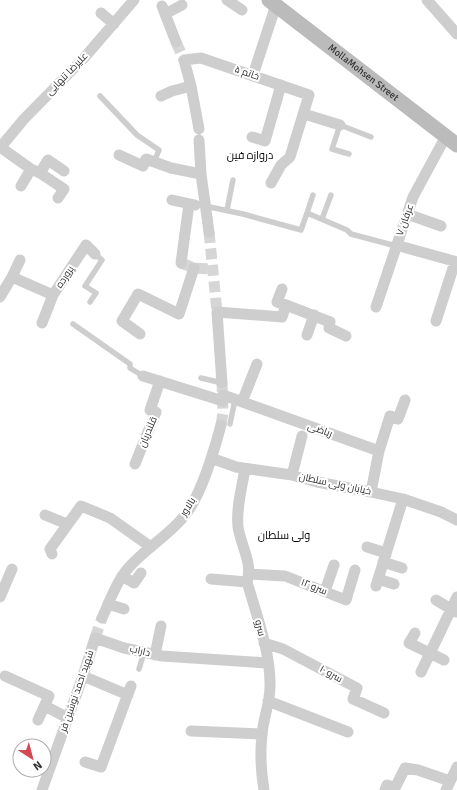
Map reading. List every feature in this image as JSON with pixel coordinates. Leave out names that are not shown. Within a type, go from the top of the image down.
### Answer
[{"type":"main road","name":"MollaMohsen Street","points":[[271,2],[451,141]]},
{"type":"street","name":"علیرضا تنهایی","points":[[0,148],[24,119],[84,58],[134,0]]},
{"type":"street","points":[[227,0],[242,10]]},
{"type":"street","points":[[427,0],[457,34]]},
{"type":"street","points":[[253,75],[271,2]]},
{"type":"street","points":[[176,42],[164,10],[182,5]]},
{"type":"street","points":[[101,13],[114,24]]},
{"type":"street","name":"خاتم ۵","points":[[191,86],[184,60],[201,58],[310,95],[304,114]]},
{"type":"street","points":[[252,137],[264,141],[281,85]]},
{"type":"street","points":[[161,96],[179,88],[191,86],[199,129]]},
{"type":"street","points":[[272,183],[281,165],[290,157],[304,114],[340,125]]},
{"type":"street","points":[[199,140],[209,232]]},
{"type":"street","name":"عرفان ۷","points":[[376,307],[407,214],[421,182],[451,141]]},
{"type":"street","points":[[0,148],[64,190],[58,198]]},
{"type":"street","points":[[119,155],[143,166],[146,159],[171,168],[202,174]]},
{"type":"street","points":[[21,186],[48,160],[64,171]]},
{"type":"street","points":[[172,200],[205,206]]},
{"type":"street","points":[[181,263],[189,204]]},
{"type":"street","points":[[407,214],[441,226]]},
{"type":"street","points":[[396,245],[456,262],[436,321]]},
{"type":"street","name":"پرورده","points":[[42,323],[53,295],[86,246],[95,254]]},
{"type":"street","points":[[0,296],[12,277],[20,260]]},
{"type":"street","points":[[140,334],[122,321],[138,294],[179,314],[194,268]]},
{"type":"street","points":[[12,277],[53,295]]},
{"type":"street","points":[[282,289],[277,302],[330,322],[329,328],[346,336]]},
{"type":"street","points":[[222,383],[217,312],[282,317],[286,305]]},
{"type":"street","points":[[307,335],[314,315]]},
{"type":"street","points":[[239,401],[257,364]]},
{"type":"street","name":"ریاضی","points":[[143,376],[239,401],[379,451]]},
{"type":"street","name":"قلندریان","points":[[135,464],[156,412],[150,410],[160,381]]},
{"type":"street","points":[[371,492],[379,451],[390,416],[398,419],[404,400]]},
{"type":"street","name":"بالاور","points":[[102,618],[122,576],[133,563],[185,516],[197,493],[226,424]]},
{"type":"street","points":[[292,475],[302,436]]},
{"type":"street","name":"خیابان ولی سلطان","points":[[211,458],[245,469],[292,475],[317,482],[403,499],[456,518]]},
{"type":"street","name":"سرو","points":[[245,469],[238,526],[264,644],[270,682],[262,734],[261,761],[264,790]]},
{"type":"street","points":[[394,584],[377,582],[403,499]]},
{"type":"street","points":[[52,554],[50,549],[81,506],[110,518],[151,546]]},
{"type":"street","points":[[44,516],[68,524]]},
{"type":"street","points":[[367,547],[402,568]]},
{"type":"street","points":[[325,591],[334,565]]},
{"type":"street","points":[[0,597],[12,569]]},
{"type":"street","name":"سرو ۱۲","points":[[211,579],[285,576],[346,600],[355,570]]},
{"type":"street","points":[[122,576],[134,583],[141,573]]},
{"type":"street","points":[[421,672],[454,611],[457,597]]},
{"type":"street","points":[[436,600],[454,611]]},
{"type":"street","points":[[108,604],[124,609]]},
{"type":"street","points":[[149,654],[161,626]]},
{"type":"street","points":[[415,634],[409,643],[444,660]]},
{"type":"street","name":"داراب","points":[[95,638],[124,648],[149,654],[267,663]]},
{"type":"street","name":"شهید احمد نوشین فر","points":[[42,790],[95,638]]},
{"type":"street","name":"سرو ۱۰","points":[[264,644],[283,649],[357,688],[353,698],[384,712]]},
{"type":"street","points":[[5,676],[49,696],[38,720]]},
{"type":"street","points":[[83,676],[129,691],[101,767],[85,762]]},
{"type":"street","points":[[268,701],[348,732]]},
{"type":"street","points":[[45,706],[68,718]]},
{"type":"street","points":[[191,731],[262,734]]},
{"type":"street","points":[[385,790],[387,785],[395,788],[405,768],[418,770],[448,786],[457,767]]},
{"type":"lane","points":[[100,96],[137,135],[159,150],[154,162]]},
{"type":"lane","points":[[349,154],[332,149],[340,125],[371,137]]},
{"type":"lane","points":[[227,210],[232,180]]},
{"type":"lane","points":[[205,206],[227,210],[301,230],[313,195]]},
{"type":"lane","points":[[322,219],[331,195]]},
{"type":"lane","points":[[307,213],[347,230],[351,234],[396,245]]},
{"type":"lane","points":[[90,302],[96,293],[85,286],[102,260],[95,254]]},
{"type":"lane","points":[[73,324],[130,364],[130,368],[143,376]]},
{"type":"lane","points":[[201,378],[222,383]]},
{"type":"lane","points":[[226,424],[239,401]]},
{"type":"lane","points":[[139,669],[149,654]]},
{"type":"tunnel","points":[[176,42],[184,60]]},
{"type":"tunnel","points":[[209,232],[217,312]]},
{"type":"tunnel","points":[[181,263],[194,268],[213,269]]},
{"type":"tunnel","points":[[221,425],[223,413],[222,383]]},
{"type":"tunnel","points":[[95,638],[102,618]]},
{"type":"district","name":"دروازه فین","points":[[250,155]]},
{"type":"district","name":"ولی سلطان","points":[[284,535]]}]
